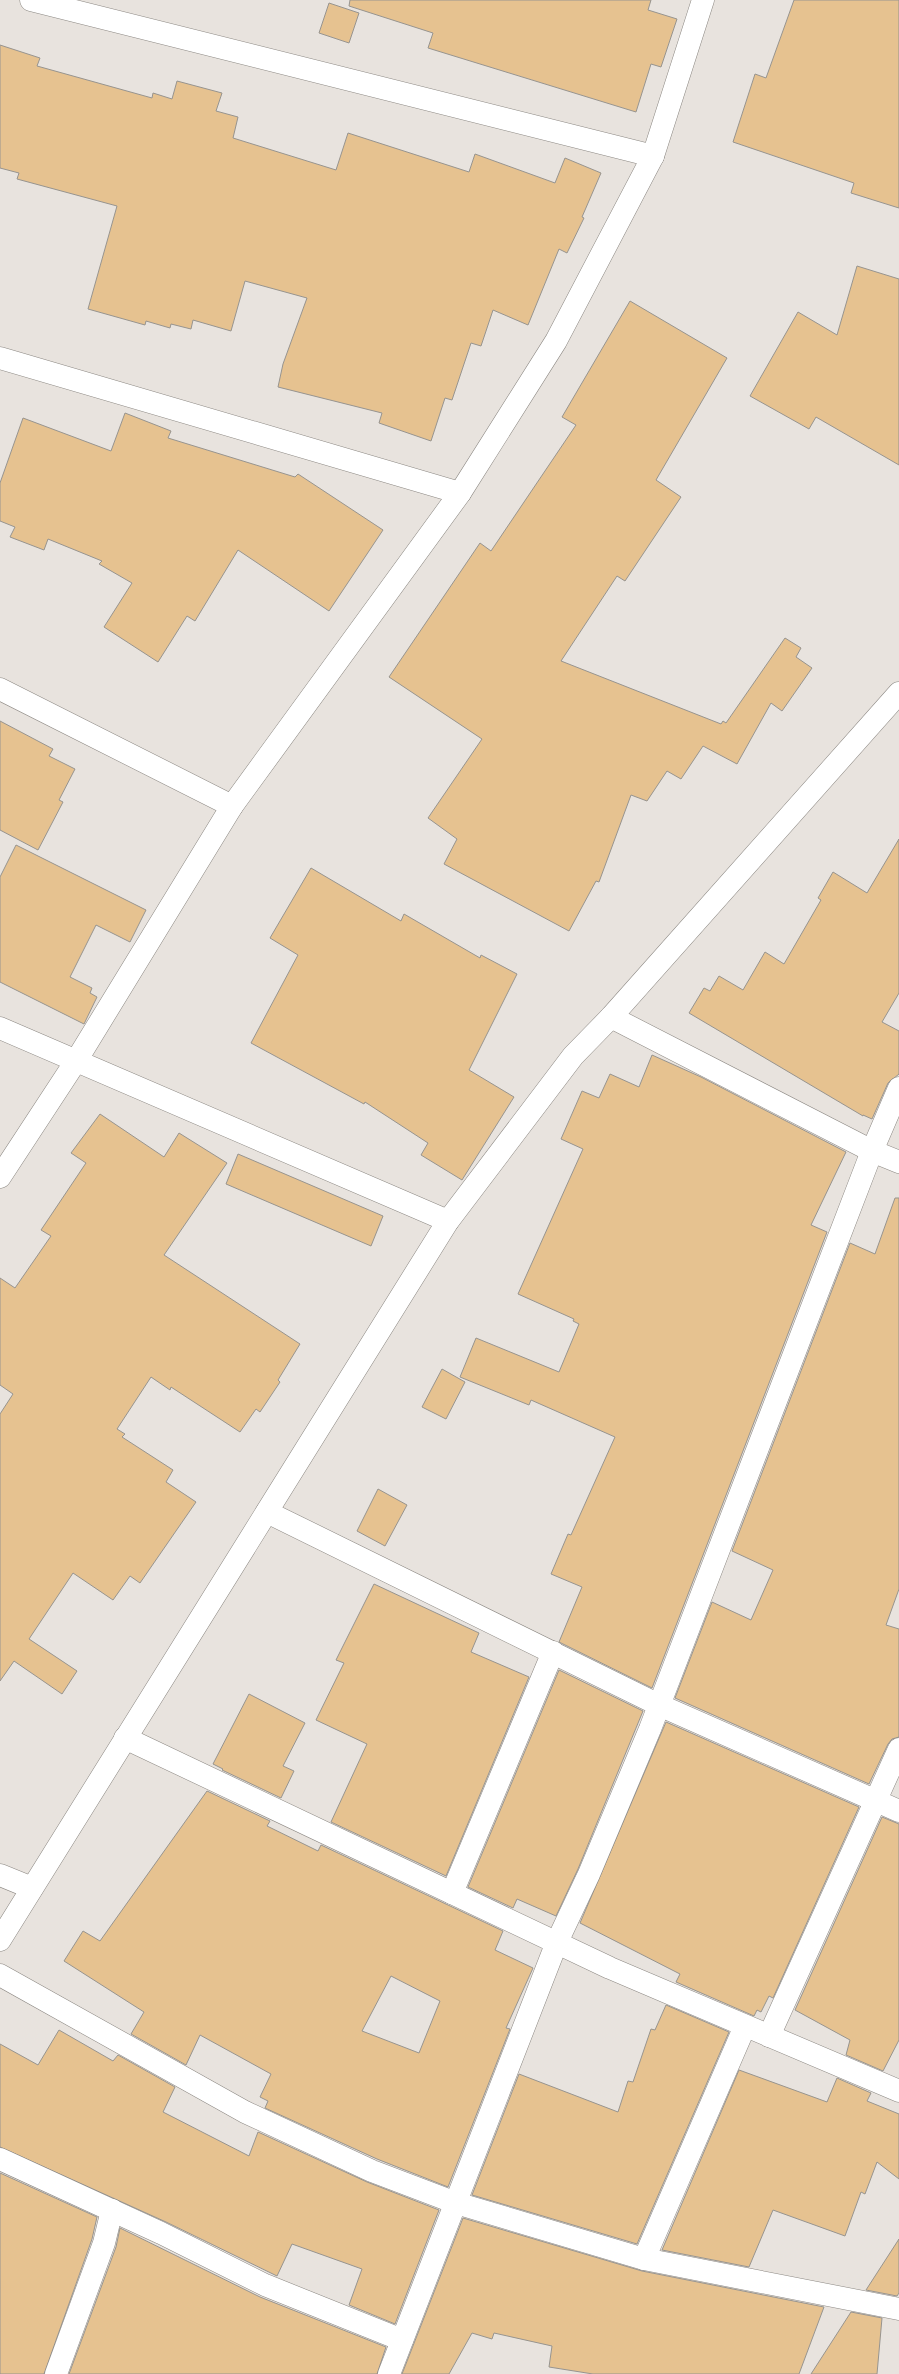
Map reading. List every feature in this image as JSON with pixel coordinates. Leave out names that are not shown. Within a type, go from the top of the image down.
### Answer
[{"type":"street","points":[[31,0],[653,156]]},
{"type":"street","points":[[0,1177],[76,1061],[232,806],[460,493],[556,341],[653,156],[703,0]]},
{"type":"street","points":[[0,358],[460,493]]},
{"type":"street","points":[[0,689],[232,806]]},
{"type":"street","points":[[0,1940],[448,1221],[573,1056],[611,1017],[899,693]]},
{"type":"street","points":[[611,1017],[872,1151],[899,1162]]},
{"type":"street","points":[[0,1028],[448,1221]]},
{"type":"street","points":[[389,2374],[556,1942],[589,1874],[659,1705],[872,1151],[899,1088]]},
{"type":"street","points":[[267,1512],[659,1705],[899,1811]]},
{"type":"street","points":[[452,1893],[553,1652]]},
{"type":"street","points":[[125,1738],[610,1968],[899,2091]]},
{"type":"street","points":[[769,2036],[899,1749]]},
{"type":"street","points":[[0,1875],[32,1888]]},
{"type":"street","points":[[0,1975],[245,2112],[372,2172],[456,2203],[644,2259],[899,2309]]},
{"type":"street","points":[[644,2259],[745,2026]]},
{"type":"street","points":[[0,2159],[112,2210],[265,2285],[402,2340]]},
{"type":"street","points":[[56,2374],[104,2243],[112,2210]]},
{"type":"building","points":[[350,0],[651,0],[648,10],[677,19],[661,67],[651,64],[636,112],[428,48],[433,33],[349,6]]},
{"type":"building","points":[[794,0],[899,0],[899,208],[851,193],[854,183],[733,142],[755,74],[766,78]]},
{"type":"building","points":[[329,3],[359,13],[349,43],[319,33]]},
{"type":"building","points":[[0,45],[40,58],[37,66],[152,98],[153,93],[172,99],[177,81],[222,93],[216,111],[238,117],[233,138],[336,170],[348,133],[469,172],[475,154],[555,183],[565,158],[601,173],[582,217],[584,218],[567,253],[559,249],[528,325],[493,310],[481,346],[471,343],[452,400],[445,398],[431,441],[379,423],[382,413],[278,387],[283,364],[307,298],[245,281],[231,331],[193,320],[191,329],[171,324],[170,328],[146,321],[145,325],[88,309],[117,206],[17,179],[19,173],[0,168]]},
{"type":"building","points":[[857,266],[899,279],[899,465],[816,417],[809,429],[750,396],[798,312],[837,335]]},
{"type":"building","points":[[630,301],[727,358],[656,480],[681,497],[625,581],[617,576],[561,661],[721,724],[723,721],[726,723],[785,638],[801,648],[796,657],[812,668],[782,711],[771,703],[737,764],[703,746],[681,779],[667,771],[647,801],[631,795],[599,882],[596,881],[569,931],[444,864],[457,839],[428,818],[482,739],[389,677],[480,543],[491,551],[576,425],[562,417]]},
{"type":"building","points":[[125,413],[171,431],[168,438],[295,477],[298,474],[383,530],[329,611],[238,550],[195,621],[187,616],[158,662],[104,627],[132,583],[99,564],[102,561],[48,539],[44,550],[10,537],[15,527],[0,521],[0,483],[23,418],[111,451]]},
{"type":"building","points":[[0,721],[53,749],[49,756],[75,769],[59,800],[63,802],[38,850],[0,830]]},
{"type":"building","points":[[899,839],[899,993],[882,1022],[899,1031],[899,1074],[888,1083],[872,1119],[863,1116],[689,1013],[704,988],[710,991],[719,976],[743,990],[765,952],[784,964],[821,900],[818,898],[833,872],[867,893]]},
{"type":"building","points":[[16,845],[146,910],[130,942],[96,925],[70,977],[92,988],[90,993],[97,997],[84,1024],[0,982],[0,877]]},
{"type":"building","points":[[311,868],[401,921],[404,914],[480,958],[481,955],[517,974],[469,1070],[514,1097],[462,1180],[421,1155],[428,1143],[365,1102],[364,1104],[251,1043],[298,955],[270,938]]},
{"type":"building","points":[[652,1055],[701,1077],[846,1152],[811,1225],[827,1232],[652,1688],[559,1642],[582,1587],[551,1574],[568,1534],[571,1535],[615,1437],[531,1400],[529,1405],[460,1377],[476,1338],[559,1372],[579,1324],[573,1321],[574,1319],[518,1294],[583,1149],[561,1139],[582,1091],[599,1098],[610,1074],[639,1087]]},
{"type":"building","points":[[100,1114],[164,1157],[179,1133],[227,1163],[164,1255],[300,1344],[278,1380],[280,1382],[260,1412],[256,1409],[240,1432],[171,1387],[170,1390],[151,1377],[117,1429],[125,1434],[122,1437],[173,1470],[166,1482],[196,1502],[140,1583],[130,1576],[113,1600],[73,1573],[29,1639],[77,1671],[62,1694],[14,1661],[0,1681],[0,1414],[13,1394],[0,1385],[0,1278],[15,1288],[51,1236],[41,1230],[86,1163],[71,1153]]},
{"type":"building","points":[[238,1154],[383,1216],[371,1246],[226,1184]]},
{"type":"building","points":[[895,1198],[899,1198],[899,1589],[886,1625],[899,1629],[899,1737],[892,1739],[888,1744],[869,1784],[675,1698],[712,1602],[751,1620],[773,1570],[732,1551],[850,1243],[875,1254]]},
{"type":"building","points":[[442,1369],[465,1382],[446,1419],[422,1407]]},
{"type":"building","points":[[378,1489],[407,1505],[385,1546],[357,1531]]},
{"type":"building","points":[[374,1584],[479,1633],[471,1652],[529,1677],[446,1876],[331,1822],[367,1744],[316,1720],[344,1663],[336,1660]]},
{"type":"building","points":[[559,1670],[643,1711],[578,1869],[556,1916],[517,1899],[513,1908],[468,1887]]},
{"type":"building","points":[[249,1694],[305,1723],[283,1766],[294,1771],[281,1798],[222,1770],[223,1769],[213,1764]]},
{"type":"building","points":[[666,1722],[859,1807],[773,1998],[769,1996],[761,2012],[757,2010],[754,2016],[676,1982],[680,1974],[580,1923]]},
{"type":"building","points":[[207,1791],[270,1821],[267,1826],[318,1851],[321,1845],[503,1931],[495,1950],[533,1968],[506,2028],[510,2029],[448,2187],[377,2159],[265,2108],[268,2101],[260,2097],[271,2074],[200,2035],[186,2065],[131,2034],[144,2012],[64,1961],[83,1931],[100,1941]],"holes":[[[391,1976],[440,2001],[419,2053],[362,2031]]]},
{"type":"building","points":[[882,1817],[899,1824],[899,2040],[883,2071],[846,2055],[850,2040],[795,2010]]},
{"type":"building","points":[[666,2005],[729,2032],[637,2244],[472,2195],[519,2074],[618,2112],[628,2081],[633,2082],[651,2029],[655,2030]]},
{"type":"building","points":[[59,2030],[113,2061],[118,2055],[175,2087],[163,2112],[249,2156],[258,2132],[367,2182],[439,2210],[395,2324],[349,2305],[362,2269],[292,2244],[277,2276],[166,2222],[0,2147],[0,2044],[38,2065]]},
{"type":"building","points":[[739,2070],[827,2102],[837,2078],[871,2093],[867,2101],[899,2114],[899,2179],[877,2162],[865,2194],[861,2192],[845,2236],[773,2210],[749,2267],[662,2250]]},
{"type":"building","points":[[0,2173],[97,2217],[92,2239],[44,2374],[0,2374]]},
{"type":"building","points":[[463,2218],[642,2271],[824,2307],[799,2374],[593,2374],[549,2367],[552,2346],[494,2333],[492,2339],[472,2333],[449,2374],[402,2374]]},
{"type":"building","points":[[120,2228],[260,2297],[386,2347],[377,2374],[69,2374],[116,2247]]},
{"type":"building","points":[[899,2239],[899,2293],[897,2296],[866,2290]]},
{"type":"building","points":[[851,2312],[882,2318],[877,2374],[811,2374]]}]
